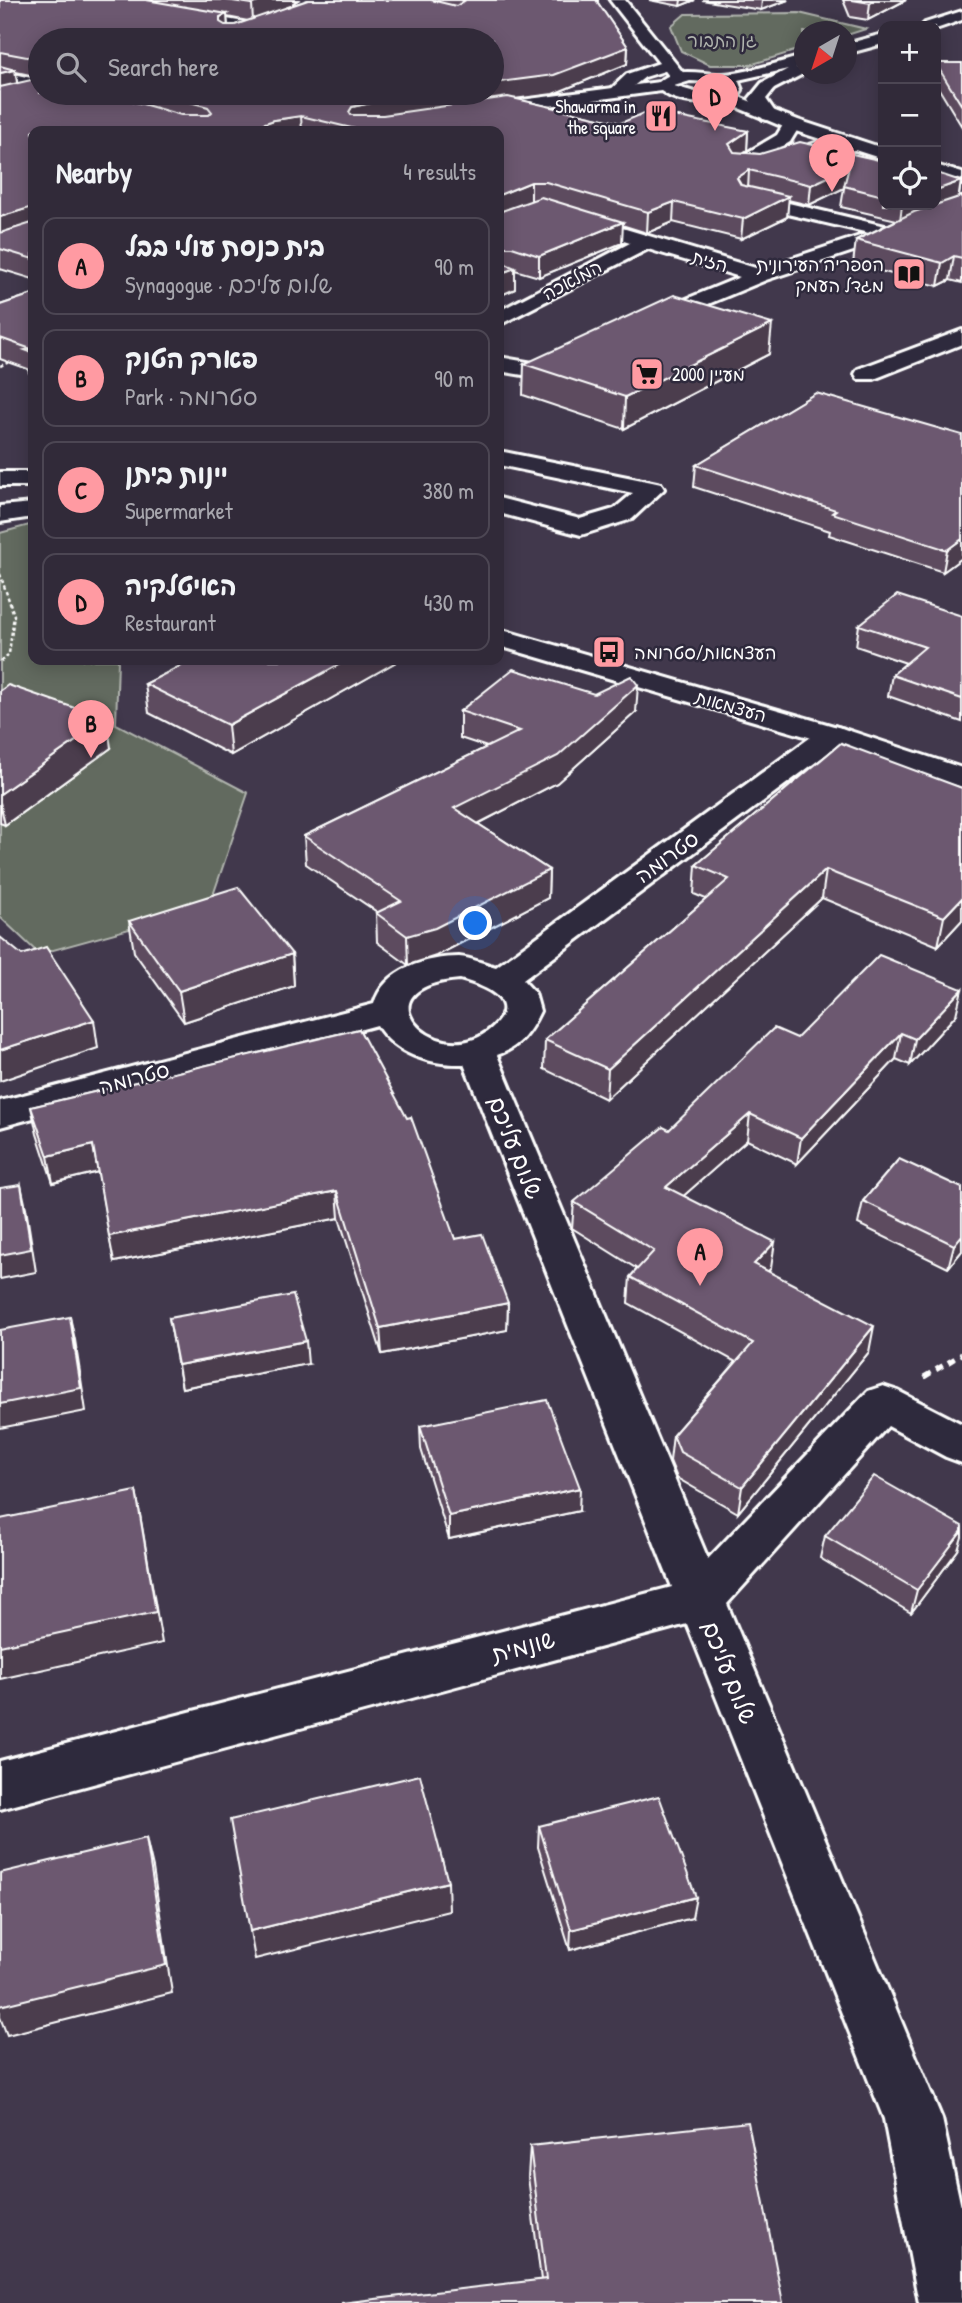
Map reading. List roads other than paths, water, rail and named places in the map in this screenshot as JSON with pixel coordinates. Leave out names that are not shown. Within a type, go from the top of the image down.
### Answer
[{"type":"street","points":[[90,0],[262,27],[259,28]]},
{"type":"street","points":[[617,0],[672,78]]},
{"type":"street","points":[[941,22],[962,15]]},
{"type":"street","points":[[941,32],[962,26]]},
{"type":"street","points":[[857,46],[878,40]]},
{"type":"street","points":[[857,56],[878,50]]},
{"type":"street","points":[[794,67],[706,72],[672,78],[470,117],[616,92],[672,78],[726,87],[769,115],[878,152]]},
{"type":"street","points":[[726,87],[794,68]]},
{"type":"street","points":[[726,87],[758,70]]},
{"type":"street","points":[[769,115],[757,99],[768,86],[794,71]]},
{"type":"street","points":[[0,76],[28,82]]},
{"type":"street","points":[[16,96],[28,94]]},
{"type":"street","points":[[792,124],[784,138],[739,165],[755,169],[777,165],[820,146],[855,145]]},
{"type":"street","points":[[941,172],[962,179]]},
{"type":"street","points":[[747,199],[891,233]]},
{"type":"street","name":"הזית","points":[[504,223],[539,209],[759,276]]},
{"type":"street","points":[[626,334],[759,276],[962,209]]},
{"type":"street","points":[[917,224],[951,236]]},
{"type":"street","name":"המלאכה","points":[[504,315],[646,242]]},
{"type":"street","points":[[528,283],[552,291]]},
{"type":"street","points":[[866,374],[962,336]]},
{"type":"street","points":[[504,365],[536,370],[592,348]]},
{"type":"street","points":[[504,459],[652,489],[623,514],[581,527],[504,506]]},
{"type":"street","points":[[0,479],[28,478]]},
{"type":"street","points":[[0,514],[28,511]]},
{"type":"street","name":"העצמאות","points":[[504,638],[832,735],[962,778]]},
{"type":"street","name":"סטרומה","points":[[502,979],[832,735]]},
{"type":"street","points":[[461,968],[483,971],[502,979],[519,997],[522,1018],[514,1032],[498,1043],[477,1050],[436,1051],[417,1044],[393,1023],[390,1011],[393,997],[420,975],[461,968]]},
{"type":"street","name":"סטרומה","points":[[0,1114],[390,1011]]},
{"type":"street","name":"שלום עליכם","points":[[477,1050],[913,2119],[950,2303]]},
{"type":"street","points":[[700,1600],[883,1403],[962,1445]]},
{"type":"street","name":"שונמית","points":[[0,1785],[700,1600]]},
{"type":"place","name":"Shawarma in the square","points":[[661,116]]},
{"type":"place","name":"האיטלקיה","points":[[715,131]]},
{"type":"place","name":"יינות ביתן","points":[[832,192]]},
{"type":"place","name":"הספריה העירונית מגדל העמק","points":[[909,274]]},
{"type":"place","name":"מעיין 2000","points":[[647,374]]},
{"type":"place","name":"העצמאות/סטרומה","points":[[609,652]]},
{"type":"place","name":"פארק הטנק","points":[[91,758]]},
{"type":"place","name":"בית כנסת עולי בבל","points":[[700,1286]]},
{"type":"park label","name":"גן התבור","points":[[722,40]]}]
